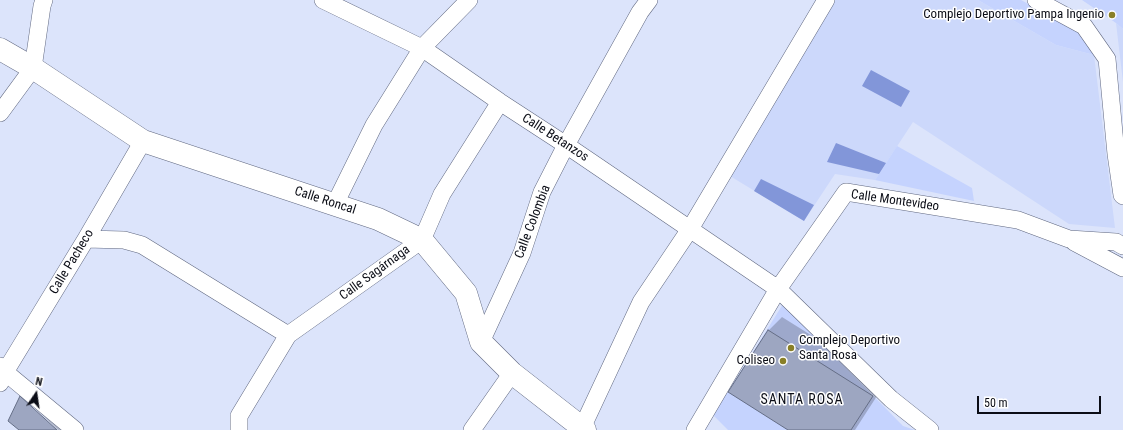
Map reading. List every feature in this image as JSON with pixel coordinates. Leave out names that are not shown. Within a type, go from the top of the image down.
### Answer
[{"type":"main road","name":"Calle Roncal","points":[[0,49],[33,68],[143,141],[378,219],[422,240],[466,294],[481,342],[512,373],[584,429]]},
{"type":"street","points":[[0,113],[33,68],[44,0]]},
{"type":"street","name":"Calle Betanzos","points":[[323,0],[422,48],[778,289],[891,399],[930,430]]},
{"type":"street","points":[[335,204],[374,126],[422,48],[469,0]]},
{"type":"street","name":"Calle Colombia","points":[[481,342],[522,253],[542,192],[566,145],[640,12],[649,0]]},
{"type":"street","points":[[584,429],[641,302],[690,229],[826,0]]},
{"type":"street","points":[[1036,0],[1084,26],[1107,59],[1116,154],[1123,196]]},
{"type":"street","name":"Calle Sagárnaga","points":[[239,430],[239,416],[288,335],[422,240],[442,194],[500,102]]},
{"type":"street","name":"Calle Pacheco","points":[[2,374],[86,239],[143,141]]},
{"type":"street","name":"Calle Montevideo","points":[[695,430],[778,289],[846,192],[1018,220],[1069,239],[1116,242],[1123,246]]},
{"type":"street","points":[[86,239],[124,240],[142,245],[288,335]]},
{"type":"street","points":[[1069,239],[1123,268]]},
{"type":"street","points":[[472,430],[512,373]]},
{"type":"street","points":[[2,374],[75,430]]},
{"type":"shaded area","points":[[835,0],[978,0],[1056,45],[1094,55],[1115,228],[1069,224],[913,122],[875,180],[835,174],[804,221],[730,176]]},
{"type":"shaded area","points":[[978,0],[1021,0],[1075,30],[1086,40],[1094,55],[1056,45]]},
{"type":"shaded area","name":"Complejo Deportivo Pampa Ingenio","points":[[1082,0],[1123,0],[1123,29],[1116,23]]},
{"type":"shaded area","points":[[1116,23],[1123,29],[1123,82]]},
{"type":"shaded area","points":[[871,70],[910,91],[901,107],[862,86]]},
{"type":"shaded area","points":[[836,143],[886,163],[879,174],[827,162]]},
{"type":"shaded area","points":[[897,146],[972,188],[974,201],[875,180]]},
{"type":"shaded area","points":[[761,179],[814,205],[804,221],[754,191]]},
{"type":"shaded area","name":"Complejo Deportivo Santa Rosa","points":[[783,304],[903,426],[915,430],[728,430],[712,414],[728,392]]},
{"type":"building","name":"Complejo Deportivo Santa Rosa","points":[[768,330],[873,396],[851,430],[788,430],[728,392]]},
{"type":"building","points":[[20,396],[57,430],[19,430],[8,421]]},
{"type":"place","name":"Complejo Deportivo Pampa Ingenio","points":[[1112,15]]},
{"type":"place","name":"Complejo Deportivo Santa Rosa","points":[[791,348]]},
{"type":"place","name":"Coliseo","points":[[783,361]]},
{"type":"district","name":"SANTA ROSA","points":[[802,400]]}]
